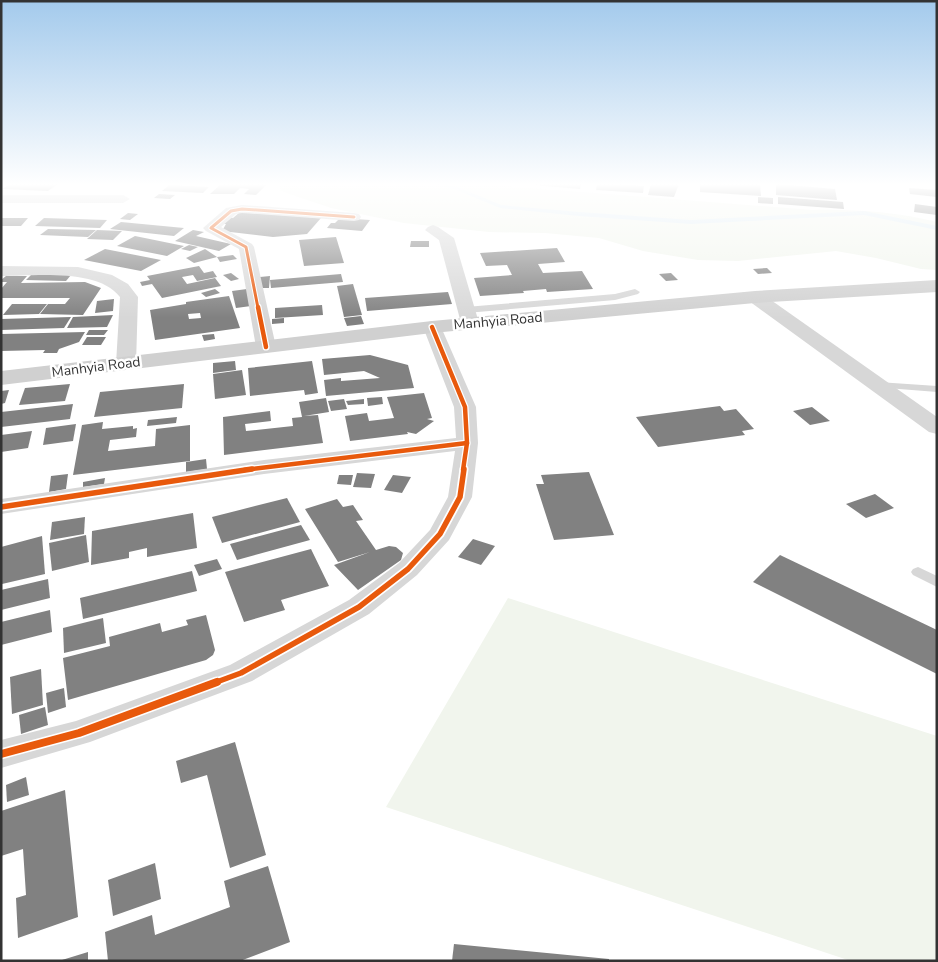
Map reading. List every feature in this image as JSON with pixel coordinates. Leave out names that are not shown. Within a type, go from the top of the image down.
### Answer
[{"type":"main road","name":"Manhyia Road","points":[[1,378],[432,327],[468,317],[937,286]]},
{"type":"street","points":[[212,229],[246,247],[266,347]]},
{"type":"street","points":[[433,230],[446,238],[468,317]]},
{"type":"street","points":[[1,272],[78,272],[106,279],[122,288],[129,297],[126,364]]},
{"type":"street","points":[[755,297],[937,427]]},
{"type":"street","points":[[1,754],[79,733],[241,673],[359,607],[408,569],[440,534],[460,497],[467,443],[465,407],[432,327]]},
{"type":"street","points":[[1,507],[264,467],[467,443]]},
{"type":"lane","points":[[468,317],[615,297],[635,292]]},
{"type":"lane","points":[[878,385],[937,389]]},
{"type":"lane","points":[[918,572],[937,582]]},
{"type":"shaded area","points":[[460,229],[937,229],[937,270],[921,269],[836,251],[738,261],[698,260],[643,251],[599,238],[545,233],[489,232]]},
{"type":"shaded area","points":[[508,598],[937,736],[937,961],[851,961],[386,807]]},
{"type":"building","points":[[48,229],[96,230],[88,237],[40,235]]},
{"type":"building","points":[[110,229],[183,229],[174,236]]},
{"type":"building","points":[[223,229],[311,229],[307,234],[273,237],[222,231]]},
{"type":"building","points":[[337,229],[364,229],[362,231]]},
{"type":"building","points":[[97,230],[122,231],[113,240],[87,239]]},
{"type":"building","points":[[193,230],[204,232],[196,236],[231,244],[219,251],[175,241]]},
{"type":"building","points":[[135,236],[184,246],[167,256],[117,246]]},
{"type":"building","points":[[336,237],[344,263],[304,266],[299,240]]},
{"type":"building","points":[[411,241],[429,241],[429,247],[410,247]]},
{"type":"building","points":[[189,245],[198,247],[190,251],[181,249]]},
{"type":"building","points":[[557,248],[565,262],[538,264],[543,273],[582,271],[593,289],[547,292],[546,289],[523,291],[524,293],[480,296],[474,278],[512,275],[507,265],[486,266],[480,253]]},
{"type":"building","points":[[105,249],[161,260],[141,271],[84,260]]},
{"type":"building","points":[[205,249],[217,257],[194,263],[186,258]]},
{"type":"building","points":[[233,255],[237,259],[220,262],[217,257]]},
{"type":"building","points":[[199,266],[204,273],[213,271],[217,277],[197,281],[193,275],[182,277],[187,284],[215,278],[221,286],[162,298],[152,284],[142,286],[140,282],[150,280],[147,276]]},
{"type":"building","points":[[767,268],[772,273],[758,274],[753,269]]},
{"type":"building","points":[[231,273],[239,279],[231,281],[223,275]]},
{"type":"building","points":[[671,273],[678,280],[666,281],[659,274]]},
{"type":"building","points":[[32,274],[71,275],[66,281],[26,280]]},
{"type":"building","points":[[341,274],[343,282],[271,288],[270,280]]},
{"type":"building","points":[[6,276],[27,276],[21,283],[85,282],[101,288],[83,315],[40,314],[48,304],[65,304],[70,298],[1,298],[1,289],[7,282],[1,282],[1,280]]},
{"type":"building","points":[[270,276],[269,288],[259,288],[260,277]]},
{"type":"building","points":[[353,284],[362,315],[344,317],[337,286]]},
{"type":"building","points":[[215,289],[220,293],[206,297],[201,293]]},
{"type":"building","points":[[247,289],[251,306],[236,308],[232,291]]},
{"type":"building","points":[[448,292],[452,304],[367,311],[365,298]]},
{"type":"building","points":[[229,296],[240,328],[155,340],[150,310],[186,304],[186,302]],"holes":[[[200,313],[201,318],[189,319],[188,314]]]},
{"type":"building","points":[[114,299],[113,311],[95,313],[97,301]]},
{"type":"building","points":[[12,304],[47,304],[39,314],[3,315]]},
{"type":"building","points":[[322,305],[323,315],[275,318],[275,308]]},
{"type":"building","points":[[113,315],[107,327],[67,328],[73,317]]},
{"type":"building","points":[[361,316],[364,324],[347,326],[344,318]]},
{"type":"building","points":[[71,317],[64,328],[1,330],[1,319]]},
{"type":"building","points":[[284,318],[284,323],[272,324],[272,319]]},
{"type":"building","points":[[89,330],[108,330],[104,335],[86,335]]},
{"type":"building","points":[[85,332],[79,342],[59,349],[57,353],[43,353],[45,350],[1,351],[1,334]]},
{"type":"building","points":[[214,334],[215,339],[204,341],[202,335]]},
{"type":"building","points":[[87,337],[106,337],[101,345],[82,345]]},
{"type":"building","points":[[370,355],[408,365],[414,388],[326,396],[324,380],[341,378],[341,381],[380,378],[364,371],[324,375],[322,359]]},
{"type":"building","points":[[235,361],[236,370],[213,373],[213,363]]},
{"type":"building","points":[[312,361],[318,393],[305,395],[304,390],[250,396],[248,368]]},
{"type":"building","points":[[242,370],[246,395],[215,399],[213,374]]},
{"type":"building","points":[[70,384],[65,401],[19,405],[25,388]]},
{"type":"building","points":[[184,384],[182,408],[94,417],[100,392]]},
{"type":"building","points":[[9,390],[5,403],[1,404],[1,391]]},
{"type":"building","points":[[424,393],[432,418],[427,419],[434,421],[416,434],[407,432],[408,434],[350,441],[345,416],[367,413],[369,421],[394,418],[387,397]]},
{"type":"building","points":[[382,397],[383,404],[368,406],[367,398]]},
{"type":"building","points":[[326,398],[329,412],[304,416],[318,415],[323,443],[224,455],[223,417],[270,411],[271,421],[245,424],[246,431],[293,426],[292,418],[302,417],[299,402]]},
{"type":"building","points":[[344,399],[347,409],[331,411],[328,401]]},
{"type":"building","points":[[364,399],[364,404],[348,405],[346,401]]},
{"type":"building","points":[[73,404],[70,419],[1,427],[1,412]]},
{"type":"building","points":[[720,406],[724,411],[736,409],[754,429],[742,431],[745,435],[658,447],[636,417]]},
{"type":"building","points":[[812,407],[830,421],[810,425],[793,411]]},
{"type":"building","points":[[177,417],[176,423],[147,426],[148,420]]},
{"type":"building","points":[[103,422],[102,429],[133,426],[133,429],[137,428],[136,437],[110,440],[108,451],[155,446],[156,429],[190,425],[190,461],[73,475],[82,425]]},
{"type":"building","points":[[76,424],[73,441],[43,445],[46,428]]},
{"type":"building","points":[[32,431],[28,448],[1,452],[1,435]]},
{"type":"building","points":[[206,459],[207,469],[186,472],[186,462]]},
{"type":"building","points":[[589,472],[614,535],[554,540],[536,484],[544,484],[541,475]]},
{"type":"building","points":[[357,473],[375,474],[371,488],[353,487]]},
{"type":"building","points":[[68,474],[66,489],[49,492],[51,476]]},
{"type":"building","points":[[339,475],[353,475],[351,485],[337,484]]},
{"type":"building","points":[[393,475],[411,477],[402,493],[384,490]]},
{"type":"building","points":[[105,478],[104,484],[83,487],[83,482]]},
{"type":"building","points":[[875,494],[894,508],[866,518],[846,504]]},
{"type":"building","points":[[287,498],[300,522],[222,543],[212,517]]},
{"type":"building","points":[[337,499],[343,507],[353,505],[363,520],[356,521],[376,550],[389,546],[396,547],[403,553],[401,560],[358,590],[334,565],[370,552],[338,562],[305,509]]},
{"type":"building","points":[[193,513],[197,548],[147,557],[147,548],[129,552],[129,558],[91,565],[92,531]]},
{"type":"building","points":[[85,517],[84,534],[50,540],[52,522]]},
{"type":"building","points":[[301,525],[310,540],[237,560],[230,544]]},
{"type":"building","points":[[86,535],[89,562],[52,571],[49,543]]},
{"type":"building","points":[[42,536],[45,574],[2,584],[1,547]]},
{"type":"building","points":[[473,539],[495,546],[481,565],[458,557]]},
{"type":"building","points":[[311,549],[329,586],[281,600],[285,610],[244,622],[225,572]]},
{"type":"building","points":[[780,555],[937,630],[937,674],[753,582]]},
{"type":"building","points":[[217,559],[222,569],[199,576],[194,565]]},
{"type":"building","points":[[192,571],[197,591],[83,619],[80,598]]},
{"type":"building","points":[[48,579],[50,598],[1,610],[1,590]]},
{"type":"building","points":[[50,610],[52,632],[1,645],[1,622]]},
{"type":"building","points":[[206,615],[215,650],[213,655],[206,660],[68,700],[63,658],[110,646],[109,637],[160,623],[162,632],[188,625],[186,620]]},
{"type":"building","points":[[103,618],[106,643],[64,653],[63,628]]},
{"type":"building","points":[[41,669],[43,705],[12,714],[10,677]]},
{"type":"building","points":[[64,688],[66,707],[48,713],[46,693]]},
{"type":"building","points":[[45,707],[48,725],[21,734],[19,715]]},
{"type":"building","points":[[235,742],[266,855],[230,868],[207,775],[181,783],[176,761]]},
{"type":"building","points":[[26,777],[29,795],[7,802],[6,785]]},
{"type":"building","points":[[65,790],[78,917],[18,938],[16,898],[26,895],[23,849],[1,856],[1,811]]},
{"type":"building","points":[[155,863],[161,899],[113,916],[108,880]]},
{"type":"building","points":[[268,866],[290,942],[240,961],[108,961],[105,932],[152,915],[155,935],[230,907],[224,881]]},
{"type":"building","points":[[454,944],[609,959],[609,961],[452,961]]},
{"type":"building","points":[[88,952],[88,961],[62,961],[62,960]]},
{"type":"cycle path","points":[[213,229],[246,247],[266,347]]},
{"type":"cycle path","points":[[1,754],[79,733],[241,673],[359,607],[408,569],[440,534],[460,497],[467,443],[465,407],[432,327]]},
{"type":"cycle path","points":[[1,507],[264,467],[467,443]]}]
